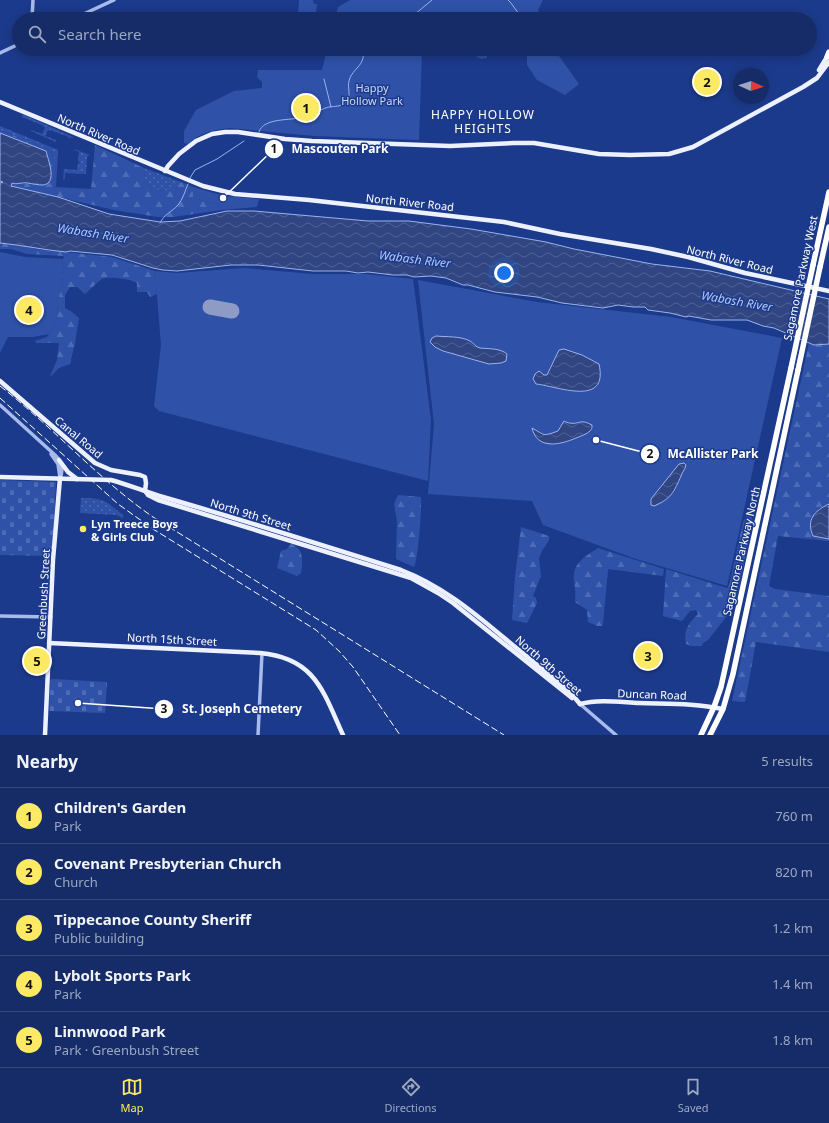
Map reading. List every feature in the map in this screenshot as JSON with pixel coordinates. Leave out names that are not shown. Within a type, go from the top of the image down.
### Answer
[{"type":"highway","name":"Sagamore Parkway West","points":[[791,368],[829,192]]},
{"type":"highway","name":"Sagamore Parkway West","points":[[798,370],[829,226]]},
{"type":"highway","name":"Sagamore Parkway North","points":[[701,735],[714,707],[721,687],[791,368]]},
{"type":"highway","name":"Sagamore Parkway North","points":[[710,735],[723,709],[741,641],[798,370]]},
{"type":"main road","points":[[165,171],[179,154],[196,141],[212,134],[228,132],[312,141],[450,146],[534,143],[612,155],[669,154],[693,148],[797,91],[811,81],[829,57]]},
{"type":"main road","name":"North River Road","points":[[0,102],[165,171],[203,186],[227,193],[308,200],[504,222],[560,234],[651,248],[688,256],[745,273],[829,291]]},
{"type":"main road","name":"Canal Road","points":[[0,381],[95,463],[111,470],[140,474],[145,477],[145,491]]},
{"type":"main road","points":[[59,460],[68,472],[77,479]]},
{"type":"main road","name":"North 9th Street","points":[[0,477],[111,480],[418,576],[443,590],[464,605],[570,692],[580,704]]},
{"type":"main road","name":"Greenbush Street","points":[[45,735],[53,560],[60,478]]},
{"type":"main road","name":"North 15th Street","points":[[49,643],[278,655],[293,660],[309,672],[316,680],[344,735]]},
{"type":"main road","name":"Duncan Road","points":[[580,704],[590,701],[707,705],[723,709]]},
{"type":"street","points":[[32,12],[33,0]]},
{"type":"street","points":[[88,12],[114,0]]},
{"type":"street","points":[[0,53],[12,47]]},
{"type":"street","points":[[0,405],[59,460],[62,472],[60,478]]},
{"type":"street","points":[[48,449],[58,464],[60,478]]},
{"type":"street","points":[[0,616],[50,618]]},
{"type":"street","points":[[258,735],[262,653]]},
{"type":"street","points":[[580,704],[616,735]]},
{"type":"green space","points":[[299,0],[313,0],[314,4],[317,4],[316,12],[298,12]]},
{"type":"green space","points":[[350,0],[543,0],[538,10],[539,12],[337,12],[338,7]]},
{"type":"green space","name":"Happy Hollow Park","points":[[325,56],[422,56],[419,140],[314,136],[230,128],[208,132],[197,137],[188,144],[184,143],[184,131],[196,110],[234,91],[262,88],[262,82],[257,77],[258,70],[322,70]]},
{"type":"green space","points":[[476,56],[487,56],[487,58],[481,59]]},
{"type":"green space","points":[[527,56],[559,56],[579,84],[565,95],[537,80],[527,65]]},
{"type":"green space","points":[[22,115],[73,137],[70,137],[70,139],[67,136],[52,131],[55,131],[48,130],[45,136],[56,140],[56,142],[31,131],[42,134],[45,128],[42,126],[49,128],[22,117]]},
{"type":"green space","points":[[0,126],[58,150],[56,186],[54,187],[56,163],[50,150],[0,130]]},
{"type":"green space","points":[[0,130],[50,150],[56,163],[54,187],[91,189],[95,145],[144,168],[145,180],[153,190],[173,191],[181,182],[193,187],[194,198],[218,204],[222,210],[173,217],[158,217],[114,210],[11,186],[12,183],[44,185],[30,145],[0,133]]},
{"type":"green space","points":[[73,149],[90,155],[87,157],[86,174],[65,173],[65,179],[63,180],[64,169],[77,170],[78,164],[80,163],[78,161],[79,152]]},
{"type":"green space","points":[[144,168],[181,182],[173,191],[153,190],[145,180]]},
{"type":"green space","points":[[193,187],[224,196],[259,199],[257,207],[222,210],[218,204],[193,198]]},
{"type":"green space","points":[[0,243],[22,245],[36,249],[112,257],[155,271],[157,294],[150,297],[147,292],[137,292],[137,283],[120,278],[102,279],[85,294],[77,287],[70,287],[65,295],[65,308],[79,318],[75,343],[70,364],[59,368],[50,376],[57,360],[59,343],[36,343],[35,341],[47,337],[57,321],[58,299],[62,286],[64,256],[27,254],[11,249],[0,249]]},
{"type":"green space","points":[[0,252],[25,257],[63,259],[62,286],[58,299],[57,321],[49,334],[33,337],[8,337],[0,353]]},
{"type":"green space","points":[[243,268],[314,274],[366,274],[413,279],[431,420],[428,481],[159,411],[154,406],[161,345],[155,271],[177,273]]},
{"type":"green space","points":[[418,280],[537,302],[671,317],[782,338],[727,586],[633,558],[543,525],[532,501],[428,494],[434,424]]},
{"type":"green space","points":[[809,343],[814,345],[829,344],[829,504],[818,509],[813,536],[829,539],[829,541],[778,536],[769,586],[775,589],[829,596],[829,652],[756,642],[745,702],[732,701]]},
{"type":"green space","points":[[0,480],[56,482],[53,550],[50,555],[0,555]]},
{"type":"green space","points":[[398,495],[421,497],[417,555],[414,567],[396,559],[397,521],[394,504]]},
{"type":"green space","points":[[81,498],[105,501],[124,516],[122,518],[117,515],[80,513]]},
{"type":"green space","points":[[747,515],[753,520],[738,592],[731,612],[702,646],[691,646],[686,644],[686,631],[698,614],[696,610],[690,611],[682,621],[663,616],[666,569],[727,588],[729,586],[743,522]]},
{"type":"green space","points":[[521,527],[549,536],[549,540],[539,558],[541,576],[533,596],[536,598],[537,603],[527,623],[512,620]]},
{"type":"green space","points":[[291,544],[298,549],[302,556],[301,573],[297,576],[277,568],[281,551],[287,549]]},
{"type":"green space","points":[[598,548],[664,569],[663,576],[608,569],[602,626],[597,626],[588,622],[587,610],[575,602],[575,569],[581,561]]},
{"type":"green space","points":[[29,652],[45,652],[44,669],[29,669]]},
{"type":"green space","points":[[50,680],[107,682],[105,713],[49,711]]},
{"type":"water","name":"Wabash River","points":[[0,133],[46,151],[50,165],[51,176],[48,183],[37,185],[12,183],[11,186],[58,197],[109,214],[160,222],[180,221],[227,211],[254,211],[368,221],[409,221],[471,229],[546,242],[652,264],[710,271],[829,299],[829,344],[814,345],[774,328],[763,326],[747,320],[711,320],[689,316],[686,317],[648,310],[645,307],[618,305],[603,308],[562,303],[537,297],[495,292],[463,285],[446,278],[431,276],[414,277],[407,275],[368,272],[313,271],[258,265],[231,265],[177,271],[163,270],[112,255],[70,251],[66,252],[0,243],[0,183],[3,182],[0,181]]},
{"type":"water","points":[[436,336],[462,338],[470,341],[480,348],[494,349],[504,352],[507,354],[506,361],[489,364],[443,351],[435,347],[430,342],[432,338]]},
{"type":"water","points":[[564,349],[582,355],[599,364],[600,378],[596,386],[589,390],[579,391],[536,384],[533,379],[535,374],[539,371],[544,375],[547,375],[559,350]]},
{"type":"water","points":[[564,421],[568,423],[588,423],[592,425],[592,428],[586,434],[556,444],[550,444],[539,440],[532,428],[546,435],[558,431]]},
{"type":"water","points":[[684,463],[686,465],[685,468],[668,498],[654,506],[651,505],[651,499],[679,464]]},
{"type":"water","points":[[829,504],[829,539],[813,536],[810,525],[813,517],[819,510]]},
{"type":"waterway","points":[[417,12],[432,0]]},
{"type":"waterway","points":[[508,0],[517,12]]},
{"type":"waterway","points":[[259,132],[266,124],[278,120],[303,117],[326,108],[344,104],[349,97],[350,78],[359,66],[363,56]]},
{"type":"waterway","points":[[324,79],[331,107]]},
{"type":"waterway","points":[[190,178],[195,170],[217,159],[244,141]]},
{"type":"waterway","points":[[160,223],[164,217],[180,203],[188,184]]},
{"type":"runway","points":[[210,307],[232,311]]},
{"type":"railway","points":[[0,386],[39,418],[94,470],[153,517],[504,735]]},
{"type":"railway","points":[[0,398],[118,504],[153,529],[316,630],[339,651],[353,667],[400,735]]},
{"type":"place","name":"Covenant Presbyterian Church","points":[[707,82]]},
{"type":"place","name":"Children's Garden","points":[[306,108]]},
{"type":"place","name":"Mascouten Park","points":[[223,198]]},
{"type":"place","name":"Lybolt Sports Park","points":[[29,310]]},
{"type":"place","name":"McAllister Park","points":[[596,440]]},
{"type":"place","name":"Lyn Treece Boys & Girls Club","points":[[83,529]]},
{"type":"place","name":"Tippecanoe County Sheriff","points":[[648,656]]},
{"type":"place","name":"Linnwood Park","points":[[37,661]]},
{"type":"place","name":"St. Joseph Cemetery","points":[[78,703]]},
{"type":"district","name":"HAPPY HOLLOW HEIGHTS","points":[[483,121]]}]
